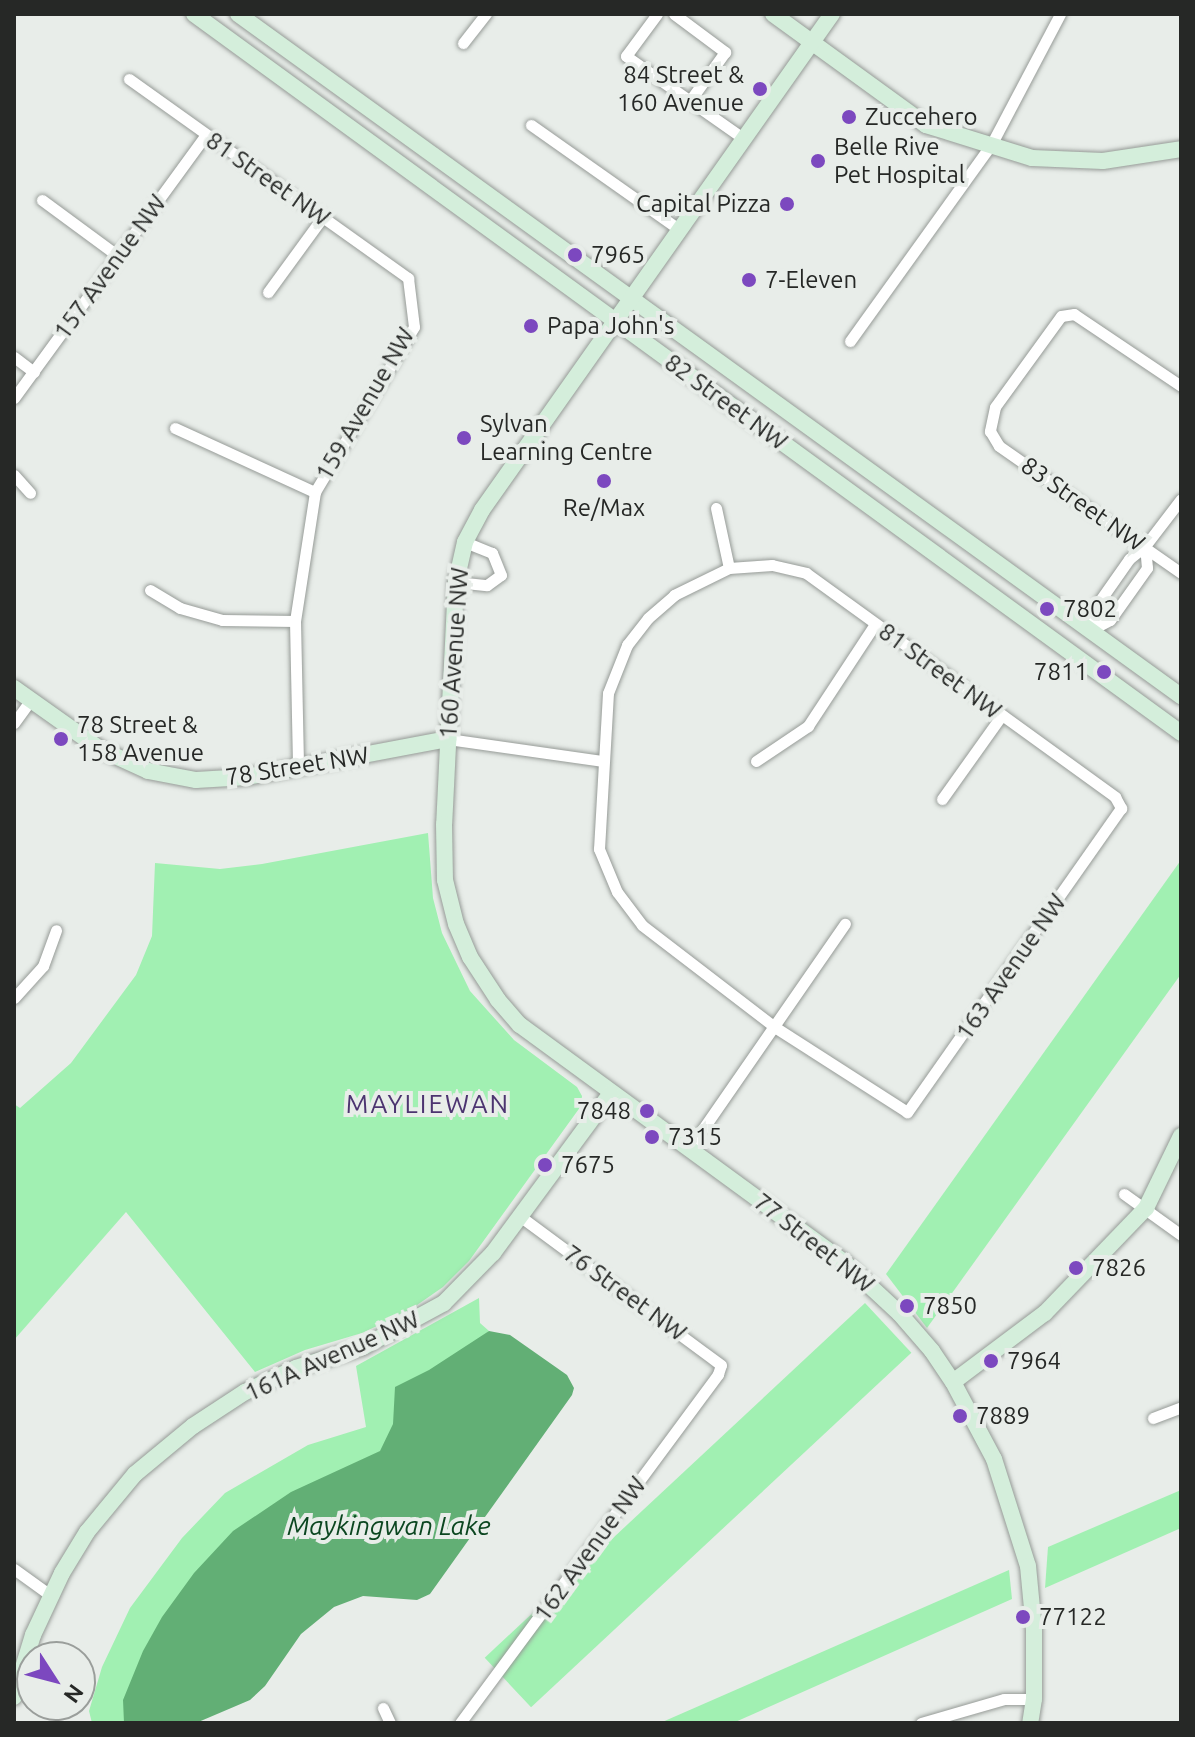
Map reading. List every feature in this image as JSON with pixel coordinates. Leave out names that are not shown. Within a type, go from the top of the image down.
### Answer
[{"type":"street","name":"82 Street NW","points":[[194,14],[1181,733]]},
{"type":"street","name":"82 Street NW","points":[[238,14],[1181,696]]},
{"type":"street","points":[[463,43],[486,14]]},
{"type":"street","points":[[657,14],[626,56],[744,139]]},
{"type":"street","points":[[674,14],[725,52],[689,102]]},
{"type":"street","points":[[773,14],[926,125],[1032,158],[1103,161],[1181,149]]},
{"type":"street","name":"160 Avenue NW","points":[[445,880],[456,582],[465,542],[482,510],[832,14]]},
{"type":"street","points":[[850,341],[991,145],[1060,14]]},
{"type":"street","name":"81 Street NW","points":[[129,79],[408,278]]},
{"type":"street","points":[[531,125],[680,230]]},
{"type":"street","name":"157 Avenue NW","points":[[14,398],[206,135]]},
{"type":"street","points":[[42,200],[118,256]]},
{"type":"street","points":[[268,292],[322,218]]},
{"type":"street","name":"159 Avenue NW","points":[[298,768],[295,621],[315,492],[414,327],[408,278]]},
{"type":"street","name":"83 Street NW","points":[[1181,386],[1074,314],[1061,316],[995,407],[990,431],[999,446],[1181,573]]},
{"type":"street","points":[[14,357],[34,372]]},
{"type":"street","points":[[175,428],[315,492]]},
{"type":"street","points":[[14,475],[30,493]]},
{"type":"street","points":[[1091,630],[1094,609],[1129,559],[1145,546],[1181,499]]},
{"type":"street","points":[[716,508],[729,568],[674,595],[648,618],[627,645],[608,693],[599,849],[617,892],[642,925],[776,1028]]},
{"type":"street","points":[[456,582],[487,585],[501,575],[492,553],[465,542]]},
{"type":"street","points":[[1074,654],[1091,630],[1110,620],[1147,568],[1145,546]]},
{"type":"street","name":"81 Street NW","points":[[729,568],[772,565],[806,573],[1115,797],[1121,808],[1113,820]]},
{"type":"street","points":[[150,590],[180,608],[222,620],[295,621]]},
{"type":"street","points":[[756,761],[808,726],[875,624]]},
{"type":"street","name":"78 Street NW","points":[[14,688],[100,749],[148,771],[196,780],[298,768],[448,739],[603,761]]},
{"type":"street","points":[[14,723],[31,700]]},
{"type":"street","points":[[942,799],[1002,715]]},
{"type":"street","name":"163 Avenue NW","points":[[776,1028],[907,1112],[1113,820]]},
{"type":"street","name":"77 Street NW","points":[[445,880],[456,924],[470,957],[498,1000],[520,1025],[844,1262],[900,1314],[953,1382],[994,1459],[1028,1566],[1034,1629],[1034,1699],[1030,1723]]},
{"type":"street","points":[[689,1149],[776,1028],[845,924]]},
{"type":"street","points":[[14,998],[43,966],[56,930]]},
{"type":"street","name":"161A Avenue NW","points":[[14,1690],[50,1595],[102,1513],[135,1474],[166,1446],[245,1392],[296,1368],[363,1347],[427,1315],[478,1272],[611,1093]]},
{"type":"street","points":[[953,1382],[1045,1313],[1146,1208],[1181,1136]]},
{"type":"street","points":[[1124,1194],[1181,1235]]},
{"type":"street","name":"76 Street NW","points":[[520,1216],[721,1365],[718,1374]]},
{"type":"street","name":"162 Avenue NW","points":[[460,1723],[718,1374]]},
{"type":"street","points":[[1153,1418],[1181,1407]]},
{"type":"street","points":[[14,1569],[50,1595]]},
{"type":"street","points":[[921,1723],[1004,1699],[1034,1699]]},
{"type":"street","points":[[383,1708],[390,1723]]},
{"type":"shaded area","points":[[428,833],[433,898],[442,933],[470,991],[514,1040],[577,1087],[582,1096],[581,1106],[469,1261],[443,1287],[407,1312],[362,1333],[305,1350],[255,1372],[126,1212],[14,1340],[14,1104],[20,1108],[71,1063],[136,975],[152,936],[155,863],[220,869]]},
{"type":"shaded area","points":[[1181,860],[1181,974],[927,1328],[886,1274]]},
{"type":"shaded area","points":[[479,1298],[480,1323],[489,1331],[420,1393],[395,1450],[187,1723],[92,1723],[96,1721],[96,1687],[102,1667],[130,1608],[182,1538],[225,1493],[308,1445],[366,1427],[356,1366]]},
{"type":"shaded area","points":[[865,1303],[911,1353],[531,1707],[485,1658]]},
{"type":"shaded area","points":[[1181,1490],[1181,1528],[1045,1588],[1048,1547]]},
{"type":"shaded area","points":[[1009,1570],[1012,1599],[733,1723],[660,1723]]},
{"type":"water","name":"Maykingwan Lake","points":[[489,1331],[510,1335],[567,1375],[574,1388],[430,1594],[417,1600],[363,1596],[334,1607],[301,1634],[265,1686],[250,1700],[196,1723],[124,1723],[123,1700],[143,1651],[162,1617],[194,1573],[233,1531],[291,1492],[380,1451],[393,1424],[395,1387],[429,1370]]},
{"type":"place","name":"84 Street & 160 Avenue","points":[[760,89]]},
{"type":"place","name":"Zuccehero","points":[[849,117]]},
{"type":"place","name":"Belle Rive Pet Hospital","points":[[818,161]]},
{"type":"place","name":"Capital Pizza","points":[[787,204]]},
{"type":"place","name":"7965","points":[[575,255]]},
{"type":"place","name":"7-Eleven","points":[[749,280]]},
{"type":"place","name":"Papa John's","points":[[531,326]]},
{"type":"place","name":"Sylvan Learning Centre","points":[[464,438]]},
{"type":"place","name":"Re/Max","points":[[604,481]]},
{"type":"place","name":"7802","points":[[1047,609]]},
{"type":"place","name":"7811","points":[[1104,672]]},
{"type":"place","name":"78 Street & 158 Avenue","points":[[61,739]]},
{"type":"place","name":"7848","points":[[647,1111]]},
{"type":"place","name":"7315","points":[[652,1137]]},
{"type":"place","name":"7675","points":[[545,1165]]},
{"type":"place","name":"7826","points":[[1076,1268]]},
{"type":"place","name":"7850","points":[[907,1306]]},
{"type":"place","name":"7964","points":[[991,1361]]},
{"type":"place","name":"7889","points":[[960,1416]]},
{"type":"place","name":"77122","points":[[1023,1617]]},
{"type":"district","name":"MAYLIEWAN","points":[[428,1104]]}]
